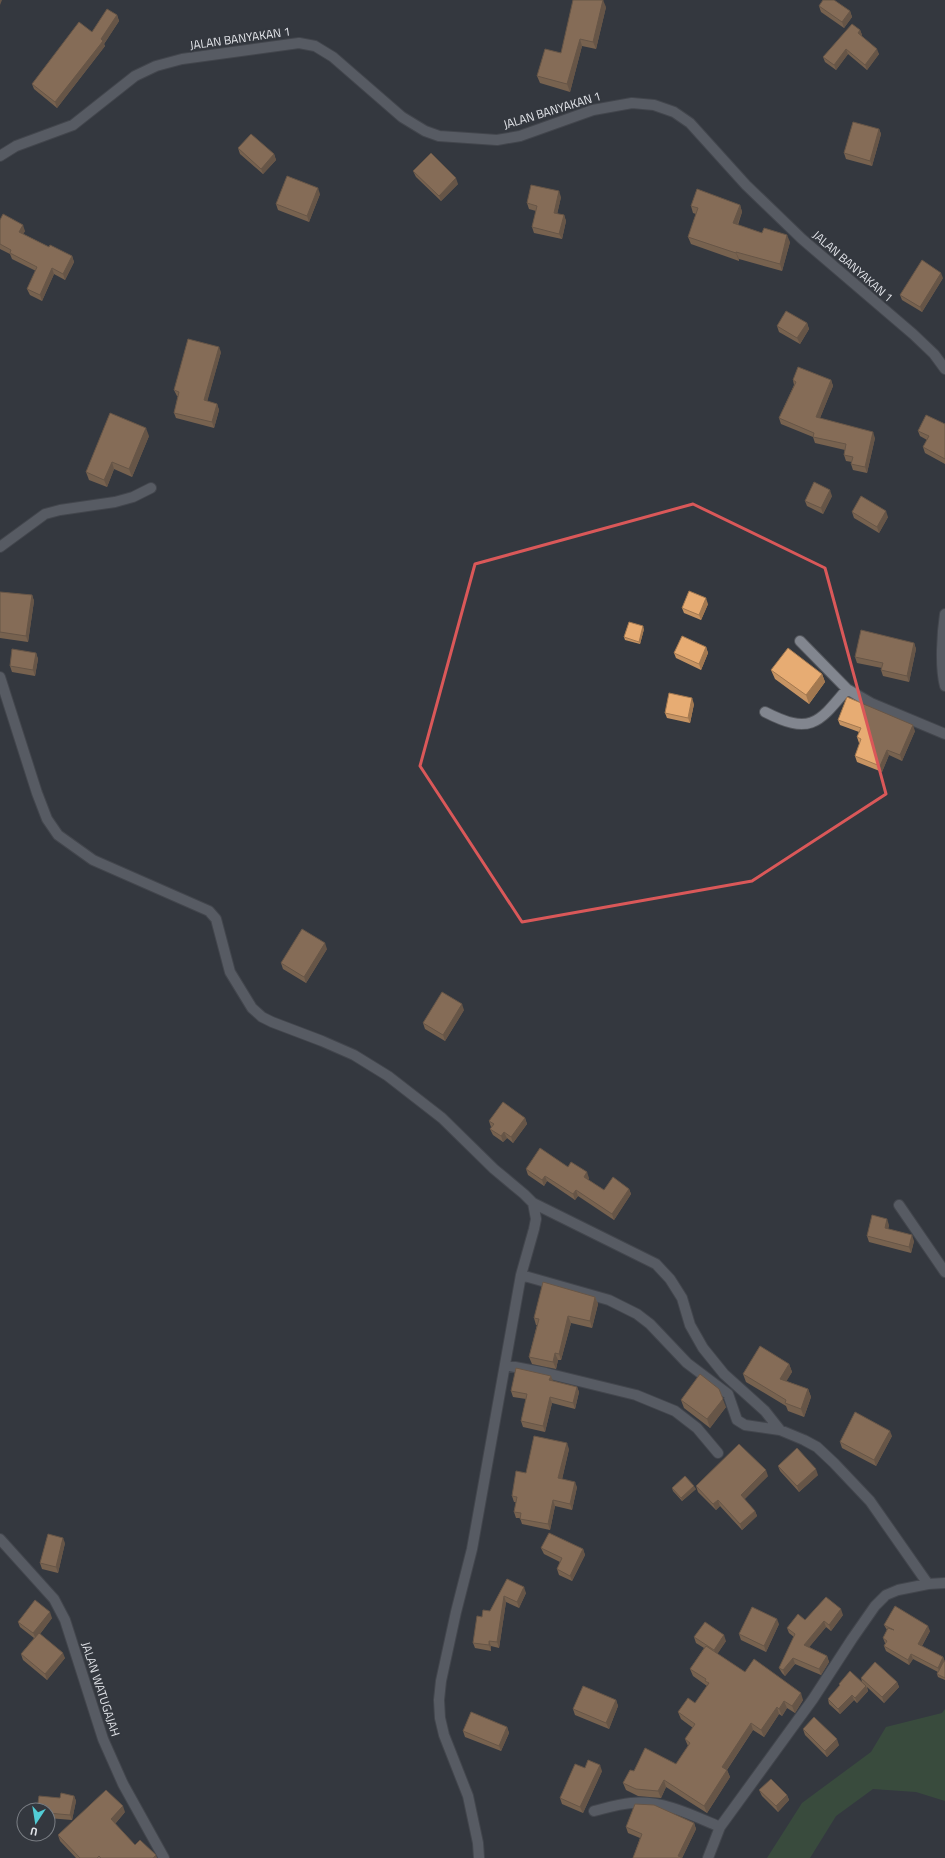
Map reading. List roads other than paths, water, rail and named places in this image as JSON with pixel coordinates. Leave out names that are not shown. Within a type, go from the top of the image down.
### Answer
[{"type":"street","name":"JALAN BANYAKAN 1","points":[[0,156],[16,146],[73,125],[135,76],[156,66],[182,59],[299,43],[315,46],[333,57],[402,117],[425,131],[439,136],[497,140],[520,136],[564,119],[619,104],[632,103],[654,105],[674,112],[690,123],[746,185],[790,228],[913,334],[934,354],[945,369]]},
{"type":"street","points":[[0,547],[45,514],[60,510],[115,502],[151,488]]},
{"type":"street","points":[[945,614],[943,679],[945,686]]},
{"type":"street","points":[[800,641],[847,689],[871,703],[945,734]]},
{"type":"street","points":[[0,677],[37,793],[47,819],[58,835],[93,860],[162,892],[209,911],[216,919],[230,972],[252,1008],[262,1017],[354,1055],[388,1076],[442,1118],[494,1169],[524,1194],[533,1204],[656,1264],[670,1278],[678,1292],[690,1325],[703,1348],[724,1374],[765,1411],[780,1430]]},
{"type":"street","points":[[765,712],[783,721],[801,724],[818,721],[829,711],[847,689]]},
{"type":"street","points":[[479,1858],[478,1843],[468,1796],[444,1735],[440,1718],[439,1700],[441,1681],[456,1612],[472,1549],[521,1275],[536,1219],[533,1204]]},
{"type":"street","points":[[899,1205],[945,1272]]},
{"type":"street","points":[[521,1275],[609,1300],[637,1314],[650,1324],[687,1364],[728,1394],[737,1420],[745,1425],[780,1430],[804,1440],[816,1447],[843,1472],[870,1501],[928,1584]]},
{"type":"street","points":[[505,1365],[594,1384],[643,1398],[675,1411],[697,1428],[718,1453]]},
{"type":"street","name":"JALAN WATUGAJAH","points":[[0,1539],[54,1598],[65,1620],[103,1739],[123,1784],[164,1858]]},
{"type":"street","points":[[708,1858],[720,1827],[813,1699],[852,1638],[875,1606],[886,1595],[898,1590],[928,1584],[945,1583]]},
{"type":"street","points":[[594,1810],[632,1803],[660,1805],[686,1812],[720,1827]]}]
